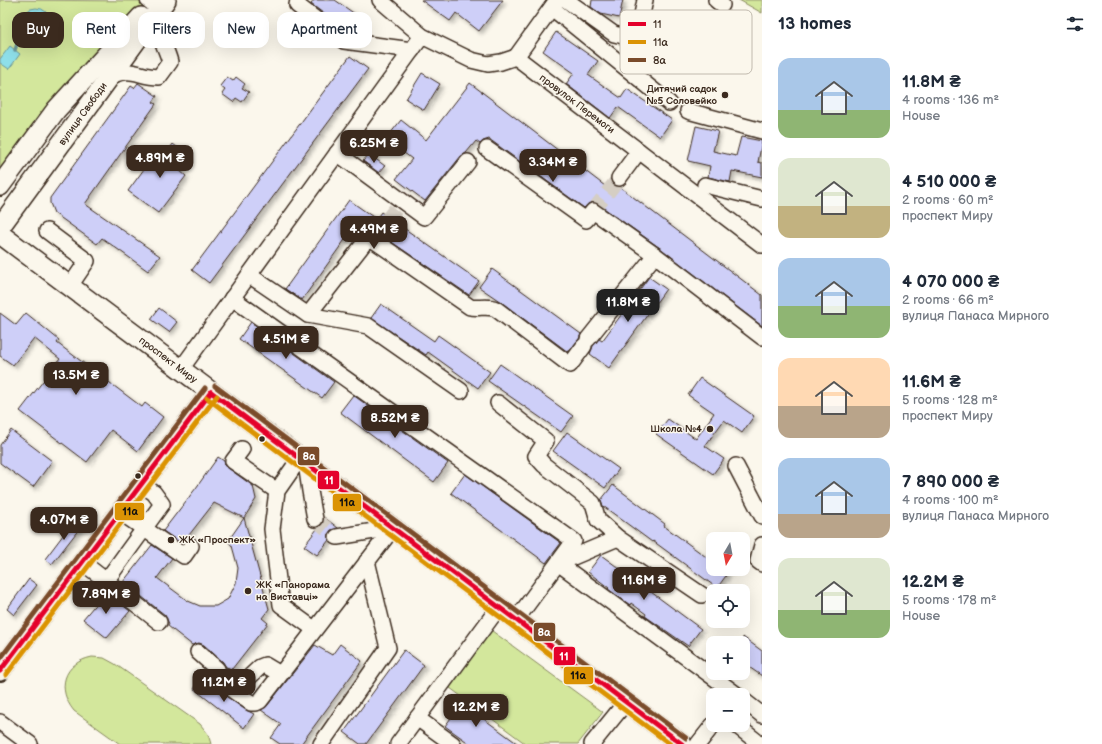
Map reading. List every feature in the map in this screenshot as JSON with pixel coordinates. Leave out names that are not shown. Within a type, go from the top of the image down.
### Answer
[{"type":"main road","name":"вулиця Свободи","points":[[0,227],[111,76],[156,3]]},
{"type":"main road","name":"вулиця Свободи","points":[[0,186],[56,110],[156,3]]},
{"type":"main road","points":[[56,110],[66,104],[72,105],[76,109],[76,124]]},
{"type":"main road","name":"проспект Миру","points":[[0,234],[682,744]]},
{"type":"main road","points":[[0,672],[211,392]]},
{"type":"street","points":[[298,0],[297,5],[344,41],[412,50]]},
{"type":"street","points":[[380,0],[422,36],[471,60],[488,64],[501,62],[516,57],[555,4],[620,61]]},
{"type":"street","points":[[566,0],[614,34],[620,35]]},
{"type":"street","points":[[643,10],[645,0]]},
{"type":"street","points":[[111,76],[121,71],[133,71],[150,77],[158,77],[170,62],[168,51],[162,41],[158,27],[156,3]]},
{"type":"street","points":[[180,369],[422,36]]},
{"type":"street","name":"провулок Перемоги","points":[[516,57],[762,245]]},
{"type":"street","points":[[635,74],[669,104]]},
{"type":"street","points":[[688,111],[762,131]]},
{"type":"street","points":[[487,150],[586,220],[594,211],[762,337]]},
{"type":"street","points":[[619,178],[639,151]]},
{"type":"street","points":[[337,153],[424,216],[468,162]]},
{"type":"street","points":[[705,184],[762,199]]},
{"type":"street","points":[[47,231],[87,261],[70,286]]},
{"type":"street","points":[[308,315],[369,236],[470,307],[477,308],[490,306],[496,309],[570,365],[586,342],[654,255]]},
{"type":"street","points":[[248,275],[308,315],[368,326],[461,391]]},
{"type":"street","points":[[232,298],[574,541],[516,620]]},
{"type":"street","points":[[498,403],[546,441],[536,456],[544,465],[593,503],[598,520],[618,538],[702,595]]},
{"type":"street","points":[[242,449],[233,461],[277,491]]},
{"type":"street","points":[[303,461],[277,491],[272,530],[281,605],[314,630]]},
{"type":"street","points":[[303,461],[315,519]]},
{"type":"street","points":[[736,466],[762,516]]},
{"type":"street","points":[[106,581],[162,504],[154,493],[141,484]]},
{"type":"street","points":[[120,512],[184,556],[191,546]]},
{"type":"street","points":[[338,537],[393,528]]},
{"type":"street","points":[[217,669],[214,674],[215,678],[251,703],[260,701],[393,528]]},
{"type":"street","points":[[558,563],[618,538]]},
{"type":"street","points":[[762,546],[758,561],[762,564]]},
{"type":"street","points":[[321,744],[388,648],[367,561]]},
{"type":"street","points":[[82,562],[159,622]]},
{"type":"street","points":[[558,563],[727,688]]},
{"type":"street","points":[[398,744],[499,607]]},
{"type":"street","points":[[198,652],[237,684],[242,684],[260,666],[265,664],[280,674]]},
{"type":"street","points":[[592,744],[626,702]]},
{"type":"street","points":[[750,706],[762,715]]},
{"type":"street","points":[[417,718],[453,744]]},
{"type":"street","points":[[0,722],[30,744]]},
{"type":"street","points":[[698,744],[707,732]]},
{"type":"street","points":[[745,732],[760,744]]},
{"type":"green space","points":[[0,0],[149,1],[130,22],[130,12],[72,12],[72,48],[106,48],[52,107],[0,177]]},
{"type":"green space","points":[[739,0],[762,0],[762,13]]},
{"type":"green space","points":[[488,628],[603,712],[578,744],[526,744],[446,685]]},
{"type":"green space","points":[[92,657],[104,658],[115,664],[200,724],[208,734],[211,744],[120,744],[74,711],[68,703],[65,694],[65,678],[74,665],[82,660]]},
{"type":"water","points":[[30,9],[42,9],[47,12],[25,12]]},
{"type":"water","points":[[10,46],[20,54],[9,69],[0,63],[0,59]]},
{"type":"building","points":[[314,0],[335,0],[352,12],[322,12],[311,4]]},
{"type":"building","points":[[421,0],[503,0],[479,31],[456,13],[450,21]]},
{"type":"building","points":[[592,0],[623,0],[619,18],[601,14],[591,7]]},
{"type":"building","points":[[556,32],[598,61],[588,75],[621,98],[627,89],[672,120],[660,137],[618,107],[610,118],[566,84],[574,73],[543,51]]},
{"type":"building","points":[[350,56],[368,69],[209,283],[192,270]]},
{"type":"building","points":[[422,73],[440,84],[424,110],[406,99]]},
{"type":"building","points":[[227,77],[233,81],[236,77],[245,84],[242,88],[249,92],[242,102],[236,98],[233,102],[222,94],[225,90],[220,86]]},
{"type":"building","points":[[138,83],[157,96],[153,102],[156,104],[85,204],[160,256],[148,271],[102,238],[97,244],[54,213],[50,203],[50,198],[131,86],[134,88]]},
{"type":"building","points":[[470,83],[605,186],[610,179],[613,185],[620,187],[762,295],[762,326],[660,248],[598,204],[594,202],[590,203],[584,208],[489,139],[480,144],[476,141],[466,153],[461,156],[425,201],[396,179],[412,159],[386,139],[401,120],[426,140]]},
{"type":"building","points":[[696,126],[718,131],[713,151],[736,156],[741,137],[762,141],[758,162],[762,163],[762,177],[732,171],[730,182],[708,177],[710,166],[688,161]]},
{"type":"building","points":[[173,144],[190,157],[180,171],[186,176],[158,213],[128,191],[155,154],[162,159]]},
{"type":"building","points":[[369,154],[385,166],[379,173],[363,161]]},
{"type":"building","points":[[349,200],[376,219],[381,212],[479,281],[469,295],[374,230],[370,228],[364,229],[361,232],[354,227],[302,300],[285,289]]},
{"type":"building","points":[[492,269],[581,334],[579,339],[568,352],[479,287]]},
{"type":"building","points":[[649,277],[666,289],[609,368],[590,354],[593,346],[599,339],[602,341]]},
{"type":"building","points":[[381,304],[434,341],[438,335],[490,372],[478,388],[428,352],[426,355],[371,318]]},
{"type":"building","points":[[159,308],[177,322],[169,332],[151,319]]},
{"type":"building","points":[[0,313],[16,325],[26,313],[59,340],[57,343],[142,407],[145,403],[163,417],[138,451],[111,430],[87,462],[20,411],[60,359],[34,338],[13,365],[0,356]]},
{"type":"building","points":[[251,322],[334,382],[322,398],[239,339]]},
{"type":"building","points":[[500,364],[573,416],[561,432],[488,381]]},
{"type":"building","points":[[700,378],[754,416],[742,433],[724,420],[705,446],[724,459],[713,474],[656,434],[668,419],[696,439],[714,413],[688,395]]},
{"type":"building","points":[[353,395],[448,463],[434,482],[340,412]]},
{"type":"building","points":[[11,430],[52,461],[33,487],[0,463],[0,445]]},
{"type":"building","points":[[567,432],[619,469],[605,488],[553,451]]},
{"type":"building","points":[[218,457],[224,461],[228,468],[253,486],[256,499],[244,518],[214,503],[182,544],[163,531]]},
{"type":"building","points":[[465,474],[561,543],[546,563],[451,493]]},
{"type":"building","points":[[613,485],[665,524],[664,526],[706,557],[706,576],[726,576],[720,584],[712,584],[603,506],[601,500]]},
{"type":"building","points":[[324,517],[338,528],[331,530],[328,534],[329,540],[317,555],[304,546],[317,529],[316,528],[323,522]]},
{"type":"building","points":[[76,518],[83,524],[52,564],[45,559]]},
{"type":"building","name":"ЖК «Панорама на Виставці»","points":[[244,518],[269,609],[262,618],[268,623],[232,669],[226,667],[223,662],[204,645],[199,643],[192,645],[168,626],[169,624],[165,615],[123,582],[152,545],[172,558],[157,578],[188,601],[200,606],[216,606],[228,599],[236,583],[238,568],[232,546],[228,541]]},
{"type":"building","points":[[601,555],[701,629],[688,646],[645,616],[646,614],[631,603],[630,605],[608,589],[609,588],[588,572]]},
{"type":"building","points":[[29,579],[37,585],[14,615],[7,609]]},
{"type":"building","points":[[104,594],[110,599],[112,597],[130,611],[107,638],[83,619]]},
{"type":"building","points":[[750,642],[762,651],[762,676],[750,668]]},
{"type":"building","points":[[340,644],[362,661],[301,744],[280,744],[271,738],[281,724],[261,710],[267,706],[315,645],[332,655]]},
{"type":"building","points":[[404,650],[424,665],[366,744],[360,744],[344,732]]},
{"type":"building","points":[[205,674],[206,680],[210,685],[254,714],[244,728],[194,689]]},
{"type":"building","points":[[462,703],[518,744],[470,744],[445,726]]},
{"type":"tunnel","points":[[593,211],[619,178]]},
{"type":"tunnel","points":[[372,239],[402,201]]},
{"type":"tunnel","points":[[315,519],[337,537]]},
{"type":"transit line","name":"8а","points":[[215,386],[686,738]]},
{"type":"transit line","name":"8а","points":[[0,659],[205,388]]},
{"type":"transit line","name":"11","points":[[211,392],[682,744]]},
{"type":"transit line","name":"11","points":[[0,671],[211,392]]},
{"type":"transit line","name":"11а","points":[[6,675],[217,396]]},
{"type":"transit line","name":"11а","points":[[207,398],[670,744]]},
{"type":"place","name":"Дитячий садок №5 Соловейко","points":[[725,95]]},
{"type":"place","name":"Школа №4","points":[[710,429]]},
{"type":"place","name":"ЖК «Проспект»","points":[[171,540]]},
{"type":"place","name":"ЖК «Панорама на Виставці»","points":[[248,591]]}]
